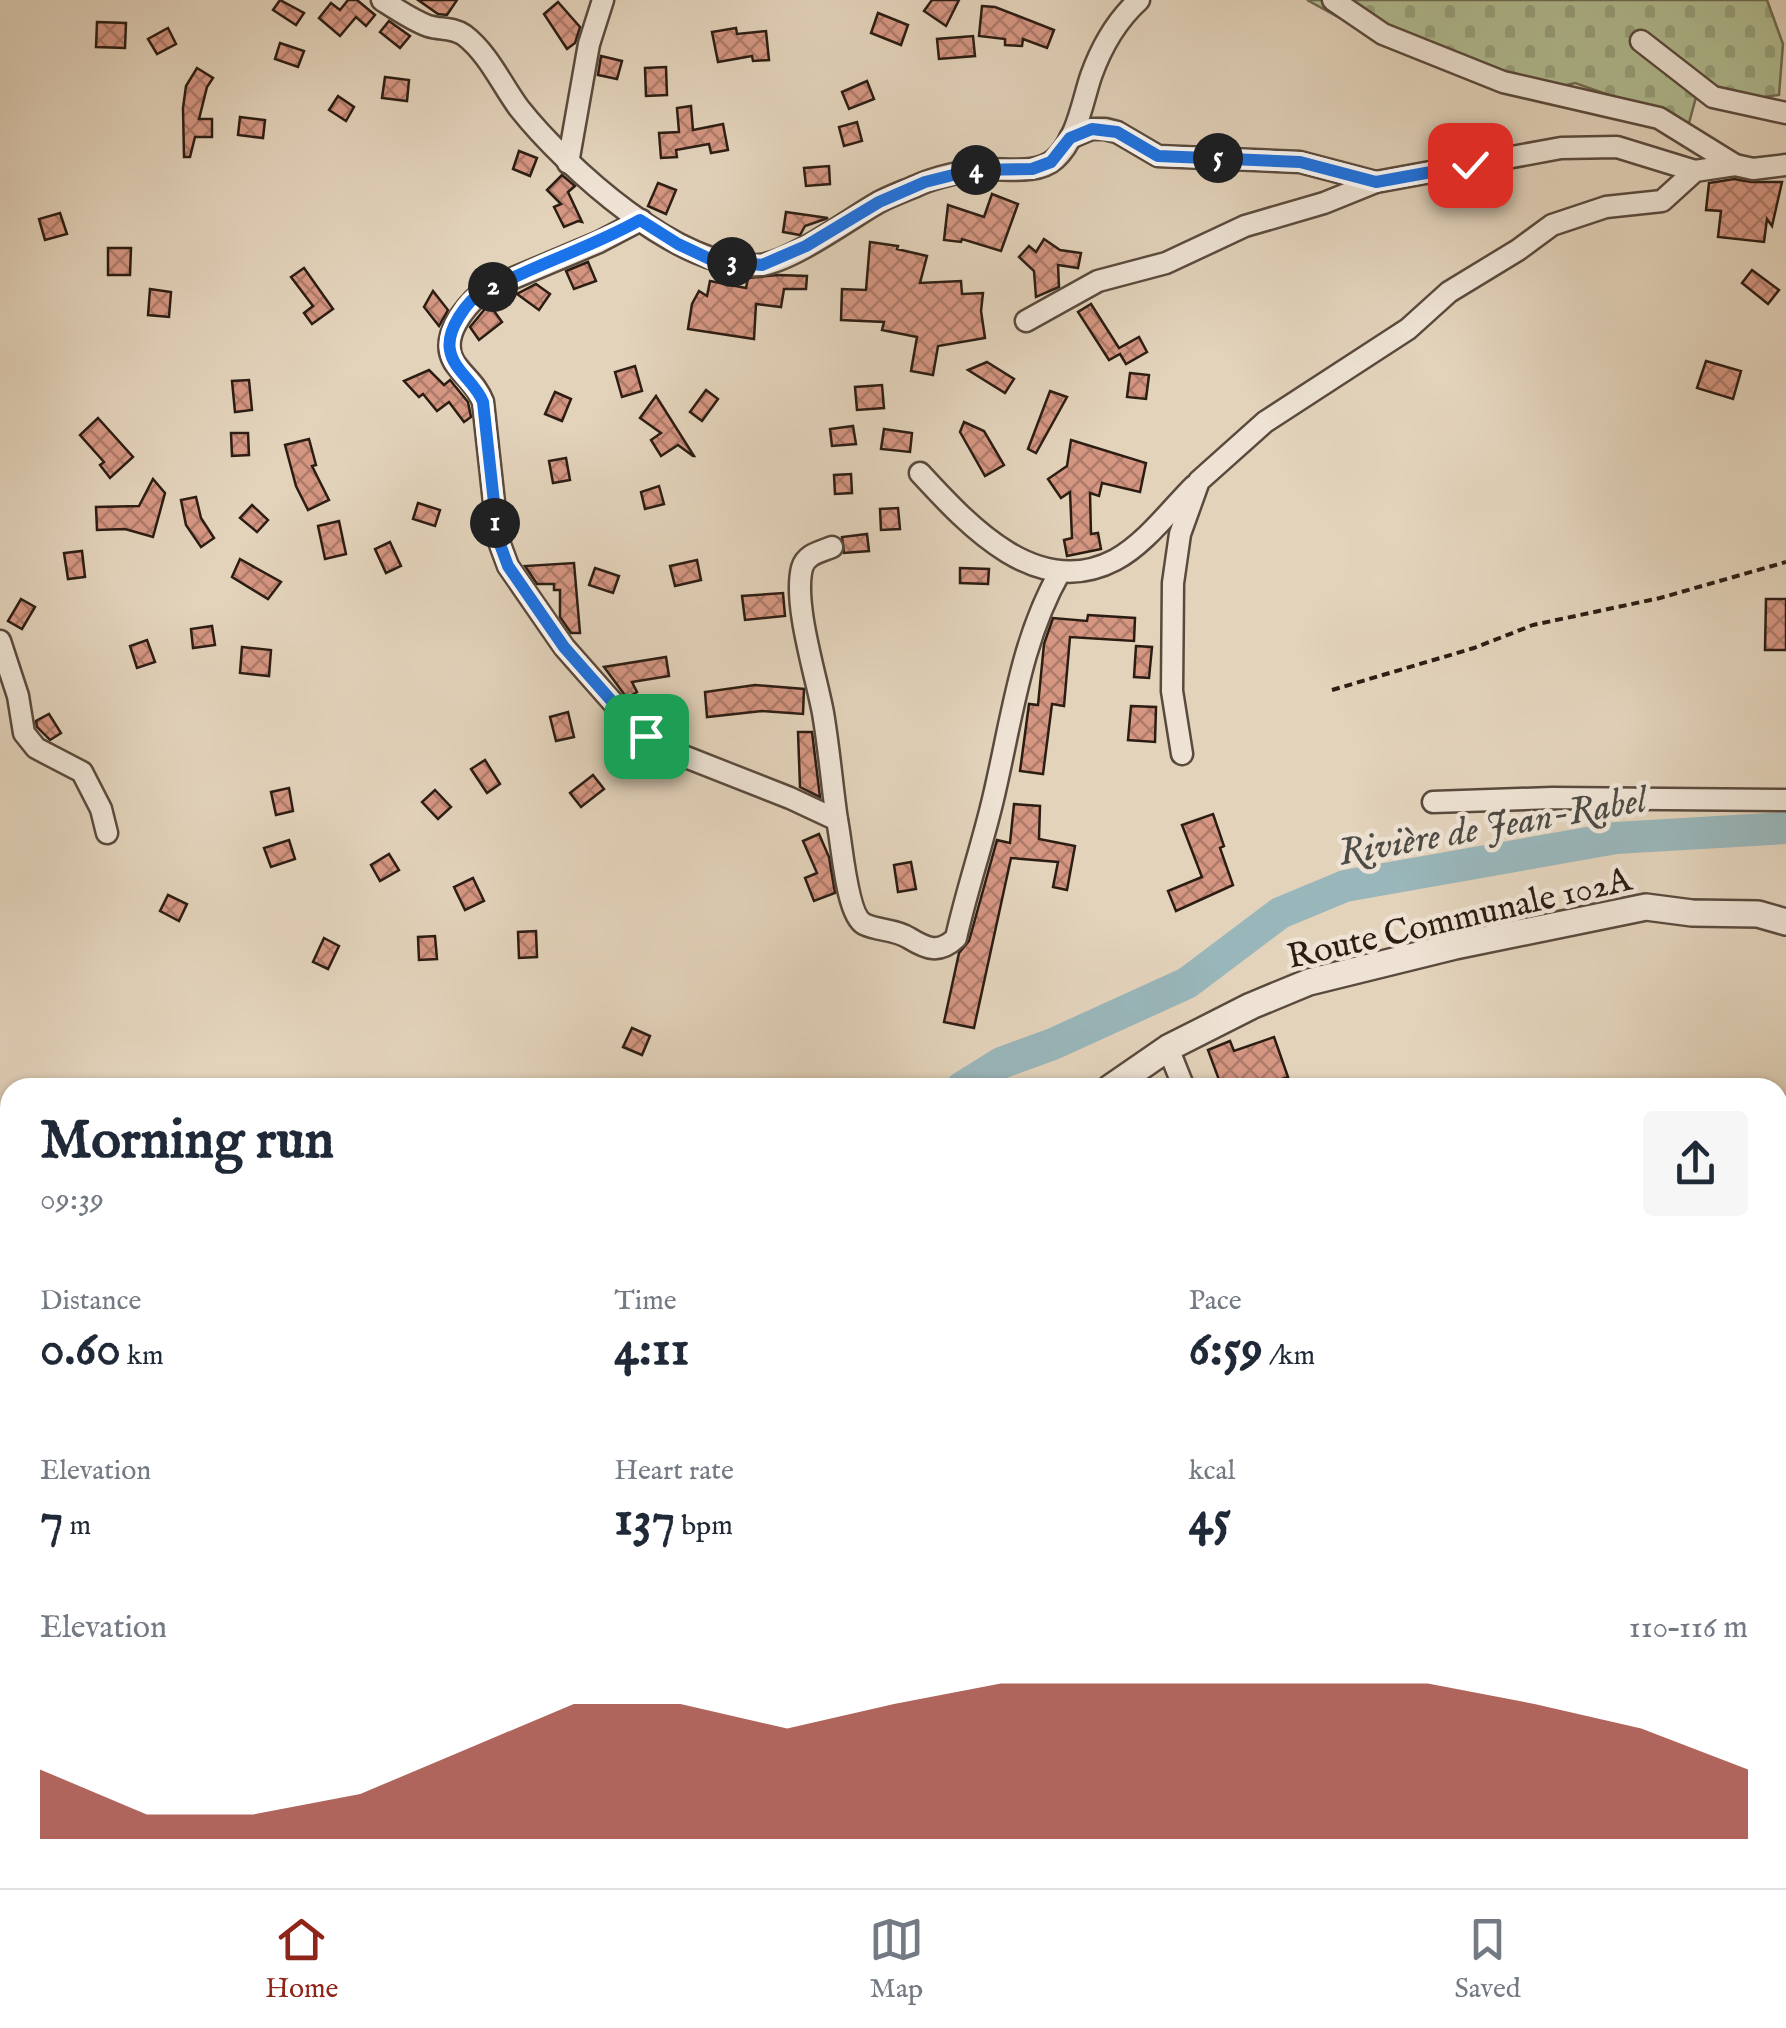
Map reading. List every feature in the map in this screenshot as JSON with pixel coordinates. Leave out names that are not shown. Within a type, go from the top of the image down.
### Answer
[{"type":"street","points":[[382,0],[430,27],[451,28],[466,36],[518,106],[568,162],[640,220],[712,260],[762,265],[806,246],[879,202],[925,182],[973,170],[1032,169],[1051,162],[1070,138],[1092,71],[1112,32],[1139,0]]},
{"type":"street","points":[[568,162],[589,44],[603,0]]},
{"type":"street","points":[[1333,0],[1383,34],[1503,82],[1660,118],[1735,166]]},
{"type":"street","points":[[1641,41],[1713,96],[1786,113]]},
{"type":"street","points":[[1070,138],[1092,129],[1105,129],[1158,156],[1300,162],[1376,182]]},
{"type":"street","points":[[1026,321],[1098,281],[1166,263],[1245,226],[1324,204],[1376,182],[1561,148],[1617,147],[1695,170],[1786,165]]},
{"type":"street","points":[[920,473],[986,540],[1008,554],[1060,572],[1100,567],[1118,558],[1264,422],[1408,329],[1449,292],[1552,225],[1606,207],[1662,201],[1695,170]]},
{"type":"street","points":[[640,220],[483,291],[468,304],[450,339],[454,362],[478,389],[483,402],[498,539],[508,566],[564,647],[646,736],[668,750],[837,820]]},
{"type":"street","points":[[1182,754],[1172,691],[1173,584],[1180,534],[1200,481]]},
{"type":"street","points":[[832,548],[810,556],[803,564],[804,620],[856,916],[864,924],[907,936],[919,946],[934,950],[956,938],[990,814],[1030,636],[1060,572]]},
{"type":"street","points":[[0,642],[18,696],[24,733],[36,748],[82,772],[107,833]]},
{"type":"street","points":[[1433,802],[1552,798],[1786,800]]},
{"type":"street","name":"Route Communale 102A","points":[[1124,1078],[1168,1048],[1308,982],[1646,907],[1692,913],[1758,914],[1786,922]]},
{"type":"street","points":[[1168,1048],[1180,1078]]},
{"type":"path","points":[[1332,690],[1474,648],[1533,625],[1660,598],[1786,562]]},
{"type":"green space","points":[[1307,0],[1767,0],[1783,44],[1779,95],[1744,100],[1698,90],[1689,123],[1575,83],[1540,91],[1371,35]]},
{"type":"building","points":[[280,0],[304,13],[296,25],[273,10]]},
{"type":"building","points":[[348,0],[357,0],[375,15],[366,26],[356,17],[340,36],[319,18],[331,3],[340,10]]},
{"type":"building","points":[[418,0],[457,0],[447,15],[438,14]]},
{"type":"building","points":[[932,0],[959,0],[946,26],[924,11]]},
{"type":"building","points":[[558,2],[580,27],[575,43],[567,49],[544,14]]},
{"type":"building","points":[[982,6],[995,7],[1054,30],[1047,48],[1023,39],[1022,46],[1005,45],[1005,39],[979,36]]},
{"type":"building","points":[[878,13],[908,25],[901,45],[871,33]]},
{"type":"building","points":[[389,21],[410,36],[400,48],[380,32]]},
{"type":"building","points":[[97,22],[126,23],[125,48],[96,47]]},
{"type":"building","points":[[168,28],[176,44],[157,54],[148,39]]},
{"type":"building","points":[[736,28],[737,34],[766,31],[769,60],[753,61],[752,56],[718,62],[712,32]]},
{"type":"building","points":[[973,36],[975,56],[939,59],[937,39]]},
{"type":"building","points":[[280,43],[304,51],[298,67],[275,59]]},
{"type":"building","points":[[601,56],[622,61],[617,79],[598,75]]},
{"type":"building","points":[[666,67],[667,95],[646,96],[645,68]]},
{"type":"building","points":[[197,68],[213,78],[199,119],[212,119],[212,137],[195,137],[190,157],[184,157],[186,86]]},
{"type":"building","points":[[385,77],[409,80],[407,101],[382,98]]},
{"type":"building","points":[[867,81],[874,99],[849,109],[842,92]]},
{"type":"building","points":[[338,96],[354,107],[346,121],[329,110]]},
{"type":"building","points":[[691,106],[693,130],[723,124],[728,150],[711,153],[709,144],[676,150],[677,157],[661,158],[659,133],[679,132],[677,108]]},
{"type":"building","points":[[240,117],[265,120],[263,138],[238,135]]},
{"type":"building","points":[[857,122],[862,141],[844,146],[839,127]]},
{"type":"building","points":[[519,151],[537,158],[530,176],[513,169]]},
{"type":"building","points":[[829,166],[830,184],[806,186],[804,168]]},
{"type":"building","points":[[562,175],[575,186],[568,192],[582,222],[564,227],[554,207],[561,204],[547,190]]},
{"type":"building","points":[[1734,179],[1782,182],[1772,226],[1767,219],[1764,242],[1718,237],[1721,211],[1706,210],[1709,183]]},
{"type":"building","points":[[658,183],[676,190],[666,214],[648,206]]},
{"type":"building","points":[[992,194],[1018,204],[1001,251],[962,239],[944,240],[948,205],[984,217]]},
{"type":"building","points":[[786,212],[828,218],[805,226],[800,235],[783,232]]},
{"type":"building","points":[[60,213],[67,234],[45,240],[39,219]]},
{"type":"building","points":[[1044,239],[1060,250],[1081,253],[1078,268],[1058,265],[1059,287],[1036,297],[1034,271],[1019,257],[1029,246],[1036,252]]},
{"type":"building","points":[[870,242],[927,256],[920,283],[961,281],[962,294],[983,293],[985,338],[938,346],[933,375],[911,371],[917,337],[882,330],[884,322],[841,320],[842,289],[866,290]]},
{"type":"building","points":[[108,248],[131,248],[130,275],[108,275]]},
{"type":"building","points":[[588,262],[596,281],[574,289],[566,271]]},
{"type":"building","points":[[304,268],[333,309],[312,324],[304,313],[313,306],[291,277]]},
{"type":"building","points":[[1752,270],[1779,290],[1768,304],[1742,283]]},
{"type":"building","points":[[807,276],[806,289],[784,289],[781,307],[756,304],[754,339],[688,329],[692,304],[699,291],[707,296],[710,281],[746,288],[748,278]]},
{"type":"building","points":[[536,284],[550,294],[539,310],[517,294]]},
{"type":"building","points":[[150,289],[171,292],[169,317],[148,315]]},
{"type":"building","points":[[433,291],[448,310],[439,326],[424,307]]},
{"type":"building","points":[[489,304],[502,322],[479,340],[470,327]]},
{"type":"building","points":[[1091,304],[1119,348],[1139,337],[1147,352],[1126,364],[1120,354],[1109,360],[1078,312]]},
{"type":"building","points":[[1706,361],[1741,371],[1733,399],[1697,388]]},
{"type":"building","points":[[987,362],[1014,379],[1005,393],[968,370]]},
{"type":"building","points":[[635,366],[642,391],[622,397],[615,372]]},
{"type":"building","points":[[429,370],[444,385],[450,380],[468,402],[471,417],[464,422],[449,402],[437,411],[423,394],[419,397],[404,381]]},
{"type":"building","points":[[1130,373],[1149,375],[1146,399],[1127,397]]},
{"type":"building","points":[[249,380],[252,410],[235,412],[232,381]]},
{"type":"building","points":[[882,385],[884,408],[857,410],[855,387]]},
{"type":"building","points":[[706,390],[718,399],[702,421],[690,412]]},
{"type":"building","points":[[1050,391],[1067,397],[1036,453],[1028,449]]},
{"type":"building","points":[[555,392],[571,399],[562,421],[545,414]]},
{"type":"building","points":[[656,396],[694,456],[678,445],[661,456],[651,440],[661,433],[640,418]]},
{"type":"building","points":[[98,418],[133,457],[110,478],[100,465],[104,462],[80,435]]},
{"type":"building","points":[[964,422],[984,431],[1004,465],[985,476],[960,432]]},
{"type":"building","points":[[853,426],[856,444],[832,446],[830,429]]},
{"type":"building","points":[[884,429],[912,433],[910,452],[881,449]]},
{"type":"building","points":[[231,433],[248,433],[249,455],[232,456]]},
{"type":"building","points":[[309,439],[316,465],[312,466],[329,500],[308,510],[296,486],[285,445]]},
{"type":"building","points":[[1071,440],[1146,463],[1140,492],[1102,483],[1099,496],[1090,493],[1091,534],[1098,533],[1101,549],[1067,556],[1064,540],[1072,538],[1070,492],[1061,498],[1048,479],[1067,466]]},
{"type":"building","points":[[566,458],[570,480],[553,483],[549,461]]},
{"type":"building","points":[[851,474],[852,493],[835,494],[834,475]]},
{"type":"building","points":[[153,479],[165,493],[153,537],[125,529],[97,530],[96,507],[139,506]]},
{"type":"building","points":[[659,486],[664,504],[645,509],[641,492]]},
{"type":"building","points":[[196,497],[201,518],[214,538],[201,547],[186,525],[181,500]]},
{"type":"building","points":[[418,503],[440,510],[435,526],[413,519]]},
{"type":"building","points":[[252,505],[268,520],[257,532],[240,518]]},
{"type":"building","points":[[898,508],[900,529],[881,530],[880,509]]},
{"type":"building","points":[[339,521],[346,554],[325,559],[318,526]]},
{"type":"building","points":[[867,534],[869,551],[844,553],[842,537]]},
{"type":"building","points":[[390,542],[401,566],[386,573],[375,549]]},
{"type":"building","points":[[82,551],[85,577],[68,579],[64,553]]},
{"type":"building","points":[[240,559],[281,582],[268,599],[232,577]]},
{"type":"building","points":[[697,560],[701,580],[675,586],[670,566]]},
{"type":"building","points":[[574,563],[580,633],[571,633],[560,617],[560,590],[554,590],[554,584],[537,584],[525,566]]},
{"type":"building","points":[[595,568],[619,576],[613,593],[589,585]]},
{"type":"building","points":[[960,568],[989,569],[988,584],[960,583]]},
{"type":"building","points":[[783,593],[785,616],[745,620],[742,596]]},
{"type":"building","points":[[21,599],[35,607],[22,629],[8,621]]},
{"type":"building","points":[[1766,599],[1786,599],[1786,650],[1765,650]]},
{"type":"building","points":[[1088,615],[1135,618],[1134,641],[1070,637],[1064,706],[1052,704],[1043,774],[1020,771],[1029,704],[1038,705],[1044,644],[1053,618],[1087,621]]},
{"type":"building","points":[[212,626],[215,645],[193,648],[191,629]]},
{"type":"building","points":[[147,640],[155,662],[137,668],[130,646]]},
{"type":"building","points":[[1136,646],[1152,647],[1149,678],[1134,677]]},
{"type":"building","points":[[242,647],[271,650],[269,676],[240,673]]},
{"type":"building","points":[[666,657],[669,676],[632,682],[637,692],[627,698],[604,667]]},
{"type":"building","points":[[755,685],[804,689],[803,714],[762,711],[707,717],[705,692]]},
{"type":"building","points":[[1131,706],[1156,707],[1155,742],[1128,740]]},
{"type":"building","points":[[568,712],[574,737],[556,741],[550,717]]},
{"type":"building","points":[[49,714],[61,733],[50,740],[36,721]]},
{"type":"building","points":[[798,732],[812,732],[820,797],[800,787]]},
{"type":"building","points":[[485,760],[500,784],[487,793],[471,769]]},
{"type":"building","points":[[593,775],[604,789],[581,807],[570,793]]},
{"type":"building","points":[[289,788],[293,811],[276,815],[271,792]]},
{"type":"building","points":[[435,790],[451,807],[438,819],[422,802]]},
{"type":"building","points":[[1014,804],[1040,806],[1039,839],[1075,846],[1067,890],[1053,887],[1058,862],[1011,858],[974,1028],[944,1022],[959,953],[969,941],[997,840],[1010,843]]},
{"type":"building","points":[[1213,814],[1233,885],[1176,911],[1168,891],[1202,877],[1182,825]]},
{"type":"building","points":[[819,834],[829,857],[835,893],[814,901],[805,878],[817,873],[803,841]]},
{"type":"building","points":[[289,840],[295,859],[271,867],[264,848]]},
{"type":"building","points":[[389,854],[399,870],[380,881],[371,865]]},
{"type":"building","points":[[911,862],[916,889],[898,892],[894,865]]},
{"type":"building","points":[[473,878],[484,901],[465,910],[454,887]]},
{"type":"building","points":[[168,895],[187,904],[179,921],[160,911]]},
{"type":"building","points":[[536,931],[537,957],[519,958],[518,932]]},
{"type":"building","points":[[435,936],[437,959],[419,960],[418,937]]},
{"type":"building","points":[[324,938],[339,946],[328,969],[313,962]]},
{"type":"building","points":[[632,1028],[650,1036],[642,1055],[623,1047]]},
{"type":"building","points":[[1274,1037],[1288,1077],[1218,1078],[1208,1050],[1230,1041],[1234,1051]]},
{"type":"waterway","name":"Rivière de Jean-Rabel","points":[[977,1078],[1001,1063],[1053,1044],[1187,983],[1280,913],[1345,886],[1616,838],[1786,828]]},
{"type":"route","points":[[646,736],[564,647],[508,566],[498,539],[483,402],[478,389],[454,362],[450,350],[450,339],[461,315],[483,291],[640,220],[712,260],[762,265],[806,246],[879,202],[925,182],[973,170],[1032,169],[1051,162],[1070,138],[1092,129],[1117,132],[1158,156],[1300,162],[1376,182],[1470,165]]}]
